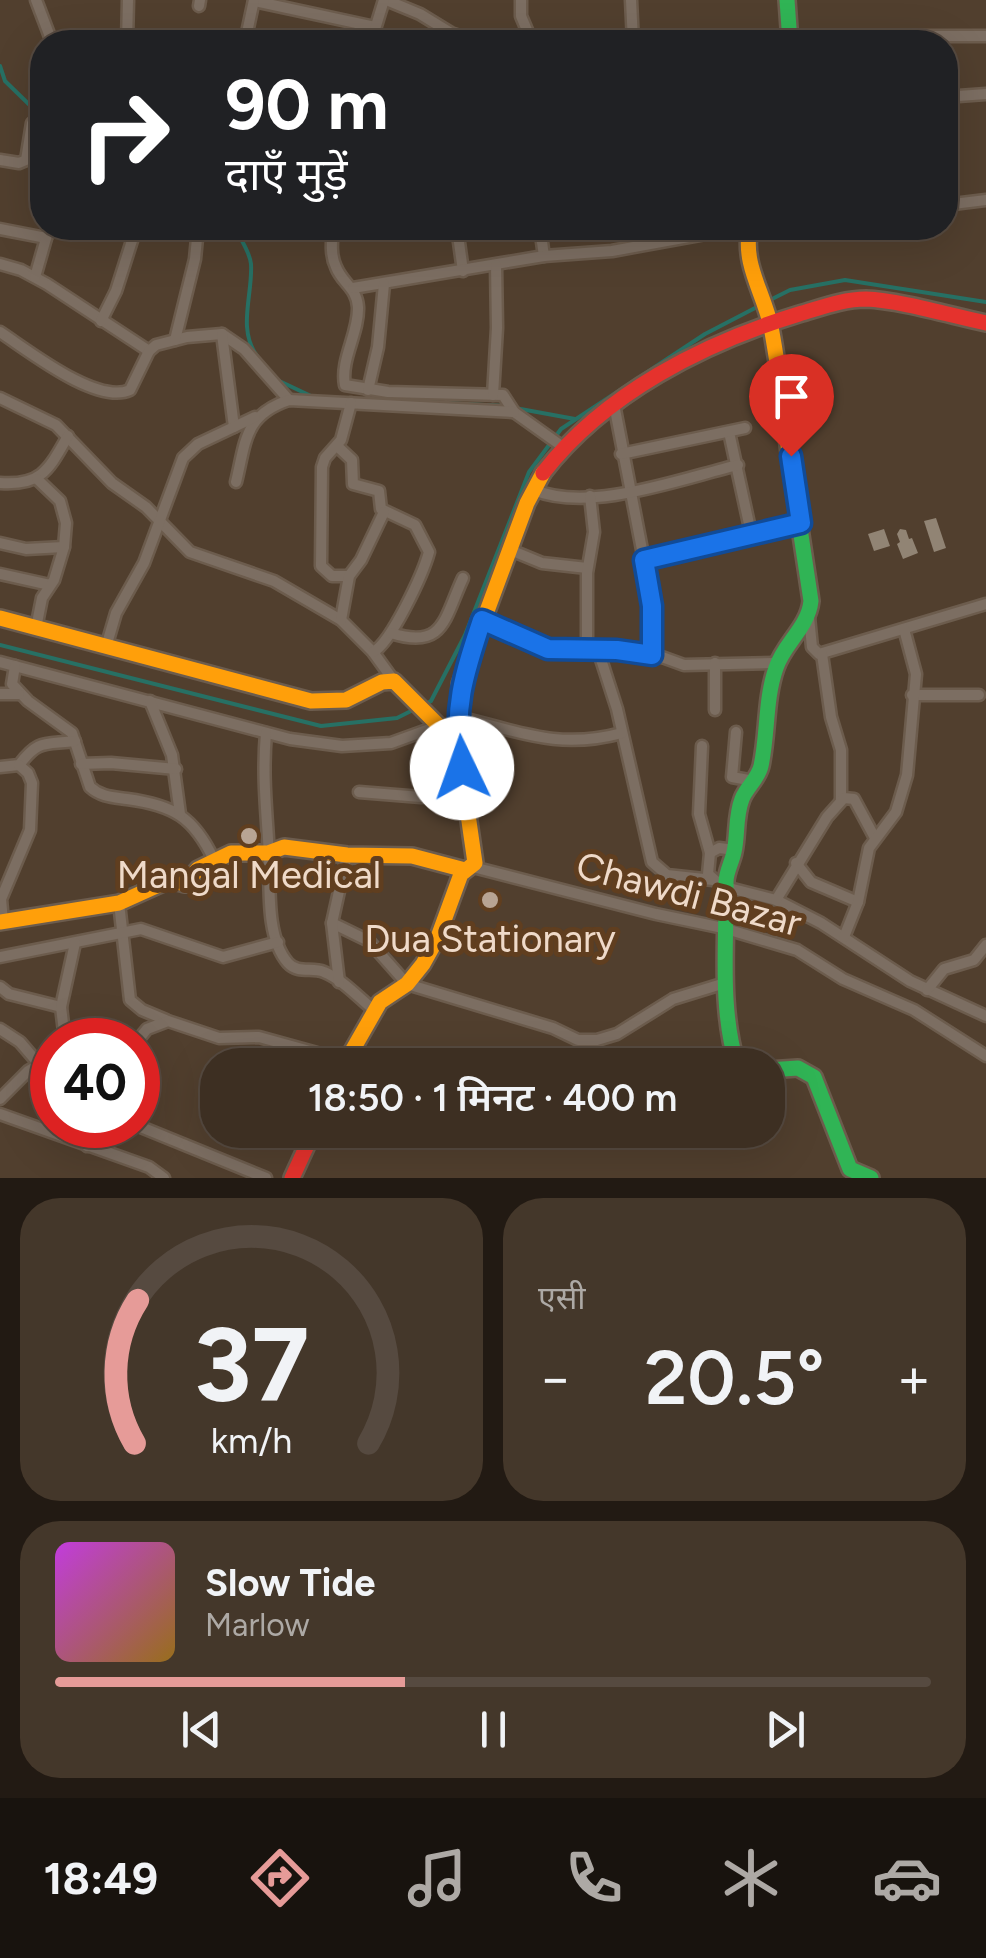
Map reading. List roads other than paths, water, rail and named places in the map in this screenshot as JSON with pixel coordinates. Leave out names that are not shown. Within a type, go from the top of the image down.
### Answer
[{"type":"street","points":[[36,0],[47,30]]},
{"type":"street","points":[[127,30],[128,0]]},
{"type":"street","points":[[247,30],[254,0],[375,27]]},
{"type":"street","points":[[374,30],[385,0],[420,14],[445,30]]},
{"type":"street","points":[[521,0],[520,16],[526,30]]},
{"type":"street","points":[[632,0],[633,30]]},
{"type":"street","points":[[786,0],[789,30]]},
{"type":"street","points":[[958,36],[986,36]]},
{"type":"street","points":[[958,96],[986,94]]},
{"type":"street","points":[[0,160],[19,164],[26,160],[30,135]]},
{"type":"street","points":[[958,203],[986,200]]},
{"type":"street","points":[[0,229],[30,232]]},
{"type":"street","points":[[35,277],[46,240]]},
{"type":"street","points":[[101,321],[116,291],[132,240]]},
{"type":"street","points":[[175,340],[197,240]]},
{"type":"street","points":[[334,240],[336,269],[357,298],[358,320],[343,382],[350,388],[388,392],[503,395],[512,408],[559,444]]},
{"type":"street","points":[[459,240],[463,271]]},
{"type":"street","points":[[542,240],[544,256]]},
{"type":"street","points":[[353,288],[544,256],[612,252],[672,240]]},
{"type":"street","points":[[749,240],[752,274],[767,316],[801,523],[811,590],[809,617],[814,652],[822,654],[986,604]]},
{"type":"street","points":[[0,264],[35,277],[150,350]]},
{"type":"street","points":[[493,395],[496,265]]},
{"type":"street","points":[[368,390],[378,348],[384,284]]},
{"type":"street","points":[[354,1048],[374,1010],[407,984],[423,964],[476,858],[458,746],[460,684],[508,549],[559,444],[677,364],[767,316],[867,299],[986,323]]},
{"type":"street","points":[[0,332],[84,385],[113,394],[123,394],[136,384],[150,350],[175,340],[222,334],[244,349],[289,400]]},
{"type":"street","points":[[222,334],[234,427]]},
{"type":"street","points":[[388,392],[390,406]]},
{"type":"street","points":[[0,398],[43,417],[68,436],[112,483],[158,518],[190,552],[274,582],[341,620],[373,652],[409,698],[458,746]]},
{"type":"street","points":[[106,646],[116,613],[144,563],[183,458],[198,444],[289,400],[512,408]]},
{"type":"street","points":[[349,576],[332,576],[321,566],[322,468],[325,458],[338,446],[351,403]]},
{"type":"street","points":[[614,404],[652,606],[652,655]]},
{"type":"street","points":[[236,482],[248,432],[256,416]]},
{"type":"street","points":[[621,454],[745,428]]},
{"type":"street","points":[[730,432],[752,534]]},
{"type":"street","points":[[0,483],[22,484],[37,479],[48,471],[68,436]]},
{"type":"street","points":[[338,446],[352,460],[352,484],[379,491],[384,512],[349,576],[341,620]]},
{"type":"street","points":[[534,490],[564,498],[630,492],[738,465]]},
{"type":"street","points":[[36,628],[42,598],[64,547],[65,511],[37,479]]},
{"type":"street","points":[[590,496],[594,532],[587,568],[592,650],[622,734],[652,862],[667,875],[723,883],[776,900],[844,936],[928,990],[986,1016]]},
{"type":"street","points":[[373,652],[381,648],[416,590],[429,552],[415,525],[384,512]]},
{"type":"street","points":[[644,560],[801,523]]},
{"type":"street","points":[[0,543],[26,549],[64,547]]},
{"type":"street","points":[[508,549],[542,563],[587,568]]},
{"type":"street","points":[[0,574],[50,585]]},
{"type":"street","points":[[391,632],[420,640],[431,637],[439,631],[463,578]]},
{"type":"street","points":[[731,1048],[724,982],[723,883],[735,850],[742,798],[760,770],[770,688],[777,664],[809,617]]},
{"type":"street","points":[[0,618],[311,701],[346,700],[382,682],[394,681]]},
{"type":"street","points":[[482,620],[548,649],[652,655],[684,665],[777,664]]},
{"type":"street","points":[[844,936],[858,902],[869,848],[896,812],[907,775],[916,674],[904,629]]},
{"type":"street","points":[[776,900],[796,863],[841,800],[841,750],[830,717],[822,654]]},
{"type":"street","points":[[0,662],[266,733],[342,746],[391,743],[433,723]]},
{"type":"street","points":[[715,664],[715,710]]},
{"type":"street","points":[[15,666],[12,684],[68,728],[90,786],[97,793],[163,804],[180,814],[205,841],[214,860]]},
{"type":"street","points":[[0,694],[20,694]]},
{"type":"street","points":[[912,694],[979,695]]},
{"type":"street","points":[[150,701],[176,769],[180,814]]},
{"type":"street","points":[[459,717],[566,742],[588,742],[622,734]]},
{"type":"street","points":[[736,732],[732,776],[754,781]]},
{"type":"street","points":[[266,733],[262,779],[269,899],[278,942],[290,966],[319,970],[374,1010]]},
{"type":"street","points":[[0,766],[19,764],[30,748],[75,741]]},
{"type":"street","points":[[702,746],[699,814],[710,853],[708,874],[723,883]]},
{"type":"street","points":[[19,764],[32,782],[30,830],[1,899],[1,922],[119,903],[170,880],[186,884],[198,869],[231,853],[268,854],[284,847],[348,855],[412,856],[468,869]]},
{"type":"street","points":[[81,764],[176,769]]},
{"type":"street","points":[[358,792],[421,798],[465,790]]},
{"type":"street","points":[[841,800],[854,799],[875,838]]},
{"type":"street","points":[[710,853],[718,848],[735,850]]},
{"type":"street","points":[[339,982],[332,923],[348,855]]},
{"type":"street","points":[[796,863],[811,882],[858,902]]},
{"type":"street","name":"Chawdi Bazar","points":[[468,869],[724,928],[797,950],[842,979],[914,1010],[986,1056]]},
{"type":"street","points":[[119,903],[130,1000],[142,1010],[219,1038],[259,1037],[295,1048]]},
{"type":"street","points":[[332,923],[369,941],[407,984],[553,1028],[578,1040],[616,1034],[673,1000],[724,982]]},
{"type":"street","points":[[0,958],[120,932],[153,931],[222,957],[278,942]]},
{"type":"street","points":[[62,1018],[61,1006],[75,943]]},
{"type":"street","points":[[928,990],[944,969],[974,960],[986,945]]},
{"type":"street","points":[[0,986],[9,994],[61,1006]]},
{"type":"street","points":[[160,1024],[168,1021]]},
{"type":"street","points":[[0,1029],[30,1054]]},
{"type":"street","points":[[785,1067],[805,1069],[814,1077],[850,1168],[872,1178]]},
{"type":"street","points":[[0,1099],[30,1071]]},
{"type":"street","points":[[0,1114],[30,1125]]},
{"type":"street","points":[[160,1135],[266,1178]]},
{"type":"street","points":[[92,1148],[149,1167],[164,1178]]},
{"type":"street","points":[[292,1178],[306,1148]]},
{"type":"waterway","points":[[0,66],[5,81],[30,105]]},
{"type":"waterway","points":[[242,240],[250,259],[248,334],[257,356]]},
{"type":"waterway","points":[[766,302],[790,290],[845,280],[986,302]]},
{"type":"waterway","points":[[426,704],[465,635],[529,472],[561,429],[705,334],[757,307]]},
{"type":"waterway","points":[[275,379],[311,396]]},
{"type":"waterway","points":[[421,402],[506,406]]},
{"type":"waterway","points":[[515,408],[575,419]]},
{"type":"waterway","points":[[0,645],[321,726],[397,718],[417,708]]},
{"type":"place","name":"Mangal Medical","points":[[249,836]]},
{"type":"place","name":"Dua Stationary","points":[[490,900]]}]
